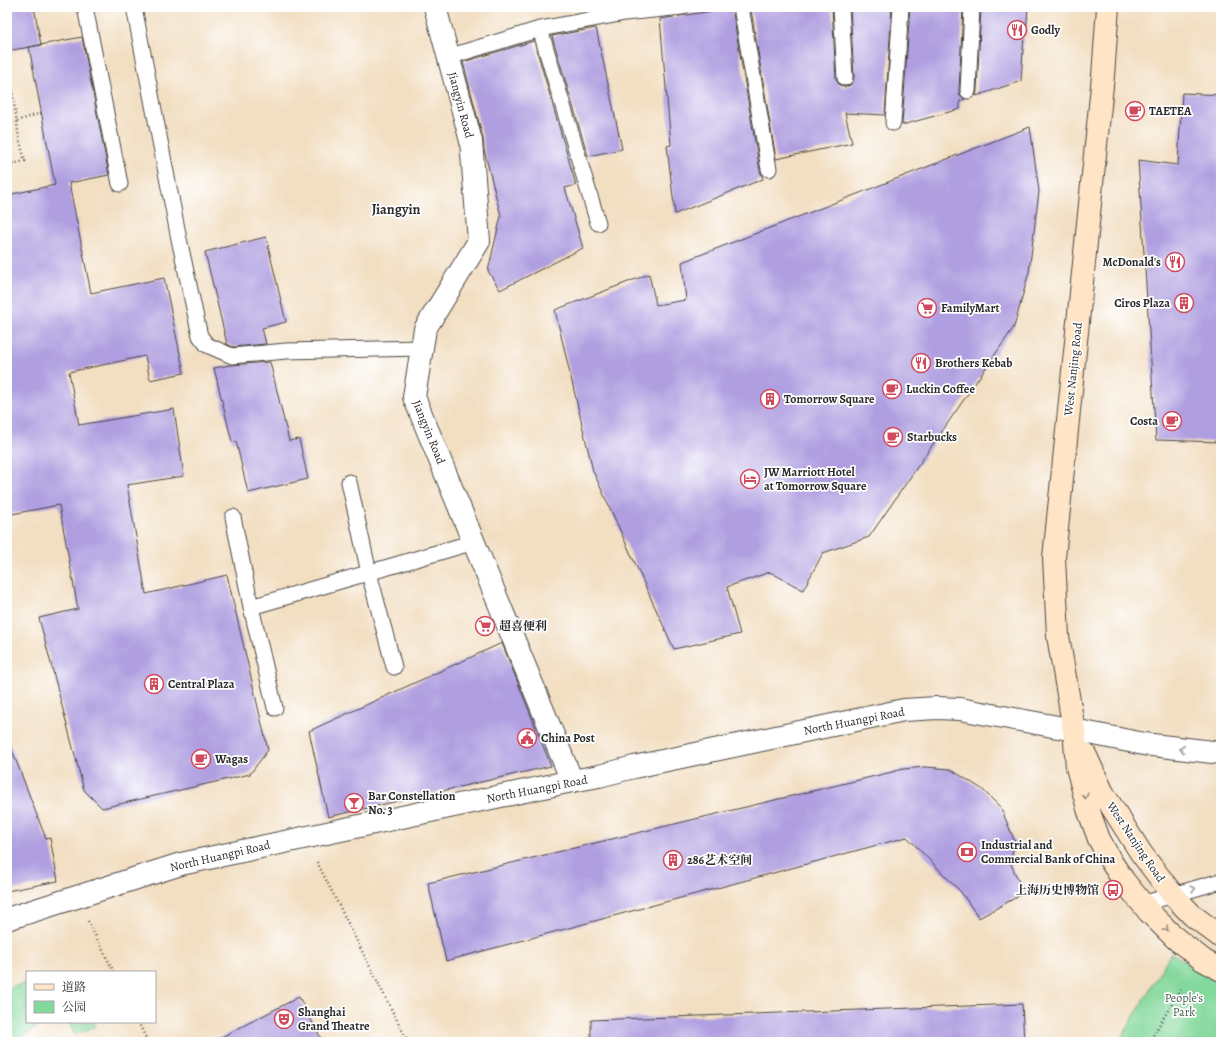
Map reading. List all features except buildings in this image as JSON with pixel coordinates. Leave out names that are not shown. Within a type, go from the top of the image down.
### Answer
[{"type":"main road","name":"West Nanjing Road","points":[[1108,7],[1054,558],[1058,636],[1074,730],[1077,767],[1088,809],[1099,839],[1124,881],[1149,912],[1175,938],[1203,960],[1221,970]]},
{"type":"main road","name":"West Nanjing Road","points":[[1074,730],[1102,793],[1138,848],[1173,895],[1192,915],[1221,937]]},
{"type":"street","name":"Jiangyin Road","points":[[435,7],[471,141],[479,241],[425,329],[414,397],[572,781]]},
{"type":"street","name":"North Huangpi Road","points":[[7,919],[181,864],[904,710],[937,708],[960,709],[1144,744],[1221,753]]},
{"type":"lane","points":[[85,7],[120,184]]},
{"type":"lane","points":[[134,7],[184,262],[200,336],[207,345],[232,356],[286,351],[422,348]]},
{"type":"lane","points":[[448,57],[540,29],[624,10],[682,7]]},
{"type":"lane","points":[[741,7],[769,169]]},
{"type":"lane","points":[[841,7],[845,78]]},
{"type":"lane","points":[[893,123],[900,7]]},
{"type":"lane","points":[[968,92],[972,7]]},
{"type":"lane","points":[[540,29],[598,223]]},
{"type":"lane","points":[[349,482],[369,573],[394,667]]},
{"type":"lane","points":[[233,517],[251,607],[275,708]]},
{"type":"lane","points":[[251,607],[474,542]]},
{"type":"lane","points":[[1142,904],[1221,882]]},
{"type":"path","points":[[7,83],[11,82],[19,138],[25,161],[7,165]]},
{"type":"path","points":[[17,121],[42,112]]},
{"type":"path","points":[[305,837],[408,1042]]},
{"type":"path","points":[[77,897],[114,971]]},
{"type":"path","points":[[1149,1042],[1181,989]]},
{"type":"path","points":[[138,1023],[148,1042]]},
{"type":"green space","name":"People's Park","points":[[1171,953],[1221,982],[1221,1042],[1119,1042]]},
{"type":"green space","points":[[26,983],[26,1023],[42,1023],[16,1042],[7,1042],[7,988]]},
{"type":"green space","points":[[69,1023],[94,1023],[96,1026],[75,1035]]},
{"type":"place","name":"Godly","points":[[1017,30]]},
{"type":"place","name":"TAETEA","points":[[1135,111]]},
{"type":"place","name":"McDonald's","points":[[1175,262]]},
{"type":"place","name":"Ciros Plaza","points":[[1184,303]]},
{"type":"place","name":"FamilyMart","points":[[927,308]]},
{"type":"place","name":"Brothers Kebab","points":[[921,363]]},
{"type":"place","name":"Luckin Coffee","points":[[892,389]]},
{"type":"place","name":"Tomorrow Square","points":[[770,399]]},
{"type":"place","name":"Costa","points":[[1172,421]]},
{"type":"place","name":"Starbucks","points":[[893,437]]},
{"type":"place","name":"JW Marriott Hotel at Tomorrow Square","points":[[750,479]]},
{"type":"place","name":"超喜便利","points":[[485,626]]},
{"type":"place","name":"Central Plaza","points":[[154,684]]},
{"type":"place","name":"China Post","points":[[527,738]]},
{"type":"place","name":"Wagas","points":[[201,759]]},
{"type":"place","name":"Bar Constellation No. 3","points":[[354,803]]},
{"type":"place","name":"Industrial and Commercial Bank of China","points":[[967,852]]},
{"type":"place","name":"286艺术空间","points":[[673,860]]},
{"type":"place","name":"上海历史博物馆","points":[[1113,890]]},
{"type":"place","name":"Shanghai Grand Theatre","points":[[284,1019]]},
{"type":"district","name":"Jiangyin","points":[[396,209]]}]
